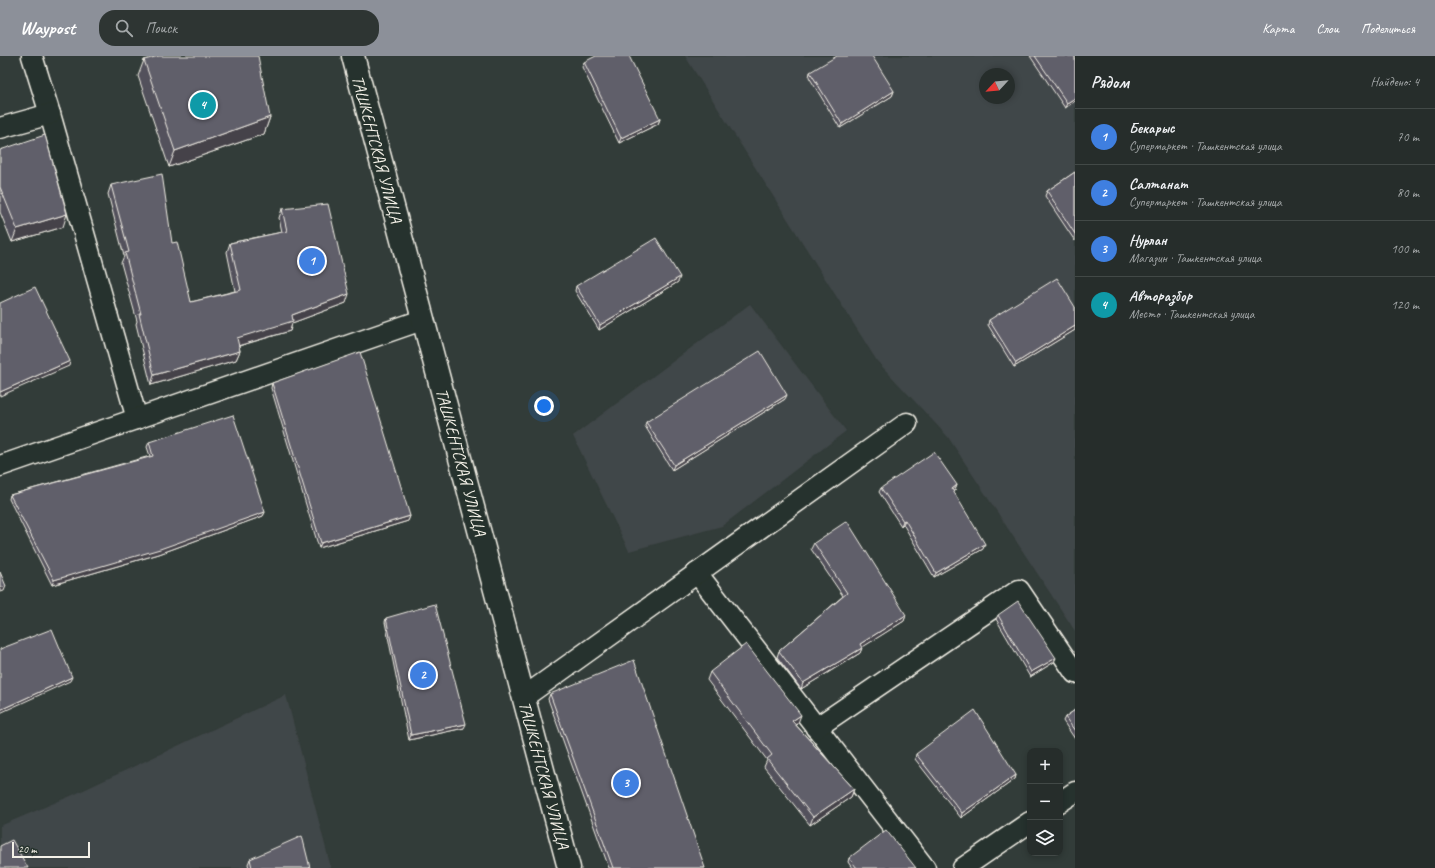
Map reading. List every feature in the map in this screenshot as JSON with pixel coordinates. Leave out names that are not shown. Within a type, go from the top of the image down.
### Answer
[{"type":"main road","name":"ТАШКЕНТСКАЯ УЛИЦА","points":[[353,56],[569,868]]},
{"type":"street","points":[[32,56],[137,419]]},
{"type":"street","points":[[0,128],[50,114]]},
{"type":"street","points":[[0,466],[422,320]]},
{"type":"street","points":[[524,697],[907,423]]},
{"type":"street","points":[[697,573],[925,868]]},
{"type":"street","points":[[816,728],[1019,590],[1075,673]]},
{"type":"street","points":[[1063,800],[1075,792]]},
{"type":"street","points":[[963,868],[1027,824]]},
{"type":"shaded area","points":[[685,56],[1075,56],[1075,631],[948,437],[877,361]]},
{"type":"shaded area","points":[[750,304],[846,431],[722,526],[629,551],[573,436]]},
{"type":"shaded area","points":[[286,695],[331,868],[0,868],[0,826],[73,795]]},
{"type":"building","points":[[159,56],[258,56],[270,117],[175,151],[144,60]]},
{"type":"building","points":[[596,56],[629,56],[660,119],[621,138],[584,62]]},
{"type":"building","points":[[837,56],[872,56],[894,91],[842,124],[810,72]]},
{"type":"building","points":[[1035,56],[1075,56],[1075,98],[1067,103]]},
{"type":"building","points":[[45,135],[67,214],[17,229],[0,187],[0,150]]},
{"type":"building","points":[[1075,172],[1075,234],[1047,191]]},
{"type":"building","points":[[162,174],[172,243],[177,242],[191,302],[241,290],[230,243],[287,231],[282,209],[328,204],[349,294],[292,315],[293,321],[237,338],[240,351],[154,375],[139,314],[141,314],[125,253],[129,252],[111,185]]},
{"type":"building","points":[[656,238],[680,277],[600,325],[576,286]]},
{"type":"building","points":[[1057,278],[1075,307],[1075,326],[1016,363],[989,320]]},
{"type":"building","points":[[35,287],[70,361],[0,392],[0,303]]},
{"type":"building","points":[[760,351],[787,395],[674,465],[646,422]]},
{"type":"building","points":[[360,352],[410,516],[321,543],[272,383]]},
{"type":"building","points":[[233,415],[265,512],[160,549],[54,580],[10,495],[153,456],[149,442]]},
{"type":"building","points":[[934,452],[957,485],[952,489],[985,544],[936,573],[905,520],[903,521],[881,488]]},
{"type":"building","points":[[847,521],[906,615],[860,644],[862,648],[803,683],[779,651],[847,593],[814,543]]},
{"type":"building","points":[[0,572],[6,586],[0,588]]},
{"type":"building","points":[[1018,601],[1056,658],[1031,672],[998,615]]},
{"type":"building","points":[[435,604],[466,724],[411,735],[386,618]]},
{"type":"building","points":[[52,629],[72,677],[0,710],[0,649]]},
{"type":"building","points":[[746,644],[801,715],[792,721],[854,789],[813,817],[767,759],[772,755],[710,672]]},
{"type":"building","points":[[634,660],[705,868],[613,868],[550,694]]},
{"type":"building","points":[[975,710],[1016,775],[962,813],[916,754]]},
{"type":"building","points":[[1075,710],[1075,731],[1065,717]]},
{"type":"building","points":[[886,830],[916,868],[857,868],[849,858]]},
{"type":"building","points":[[302,836],[310,868],[252,868],[250,859]]},
{"type":"building","points":[[12,840],[28,868],[0,868],[0,846]]},
{"type":"place","name":"Авторазбор","points":[[203,105]]},
{"type":"place","name":"Бекарыс","points":[[312,261]]},
{"type":"place","name":"Салтанат","points":[[423,675]]},
{"type":"place","name":"Нурлан","points":[[626,783]]}]
